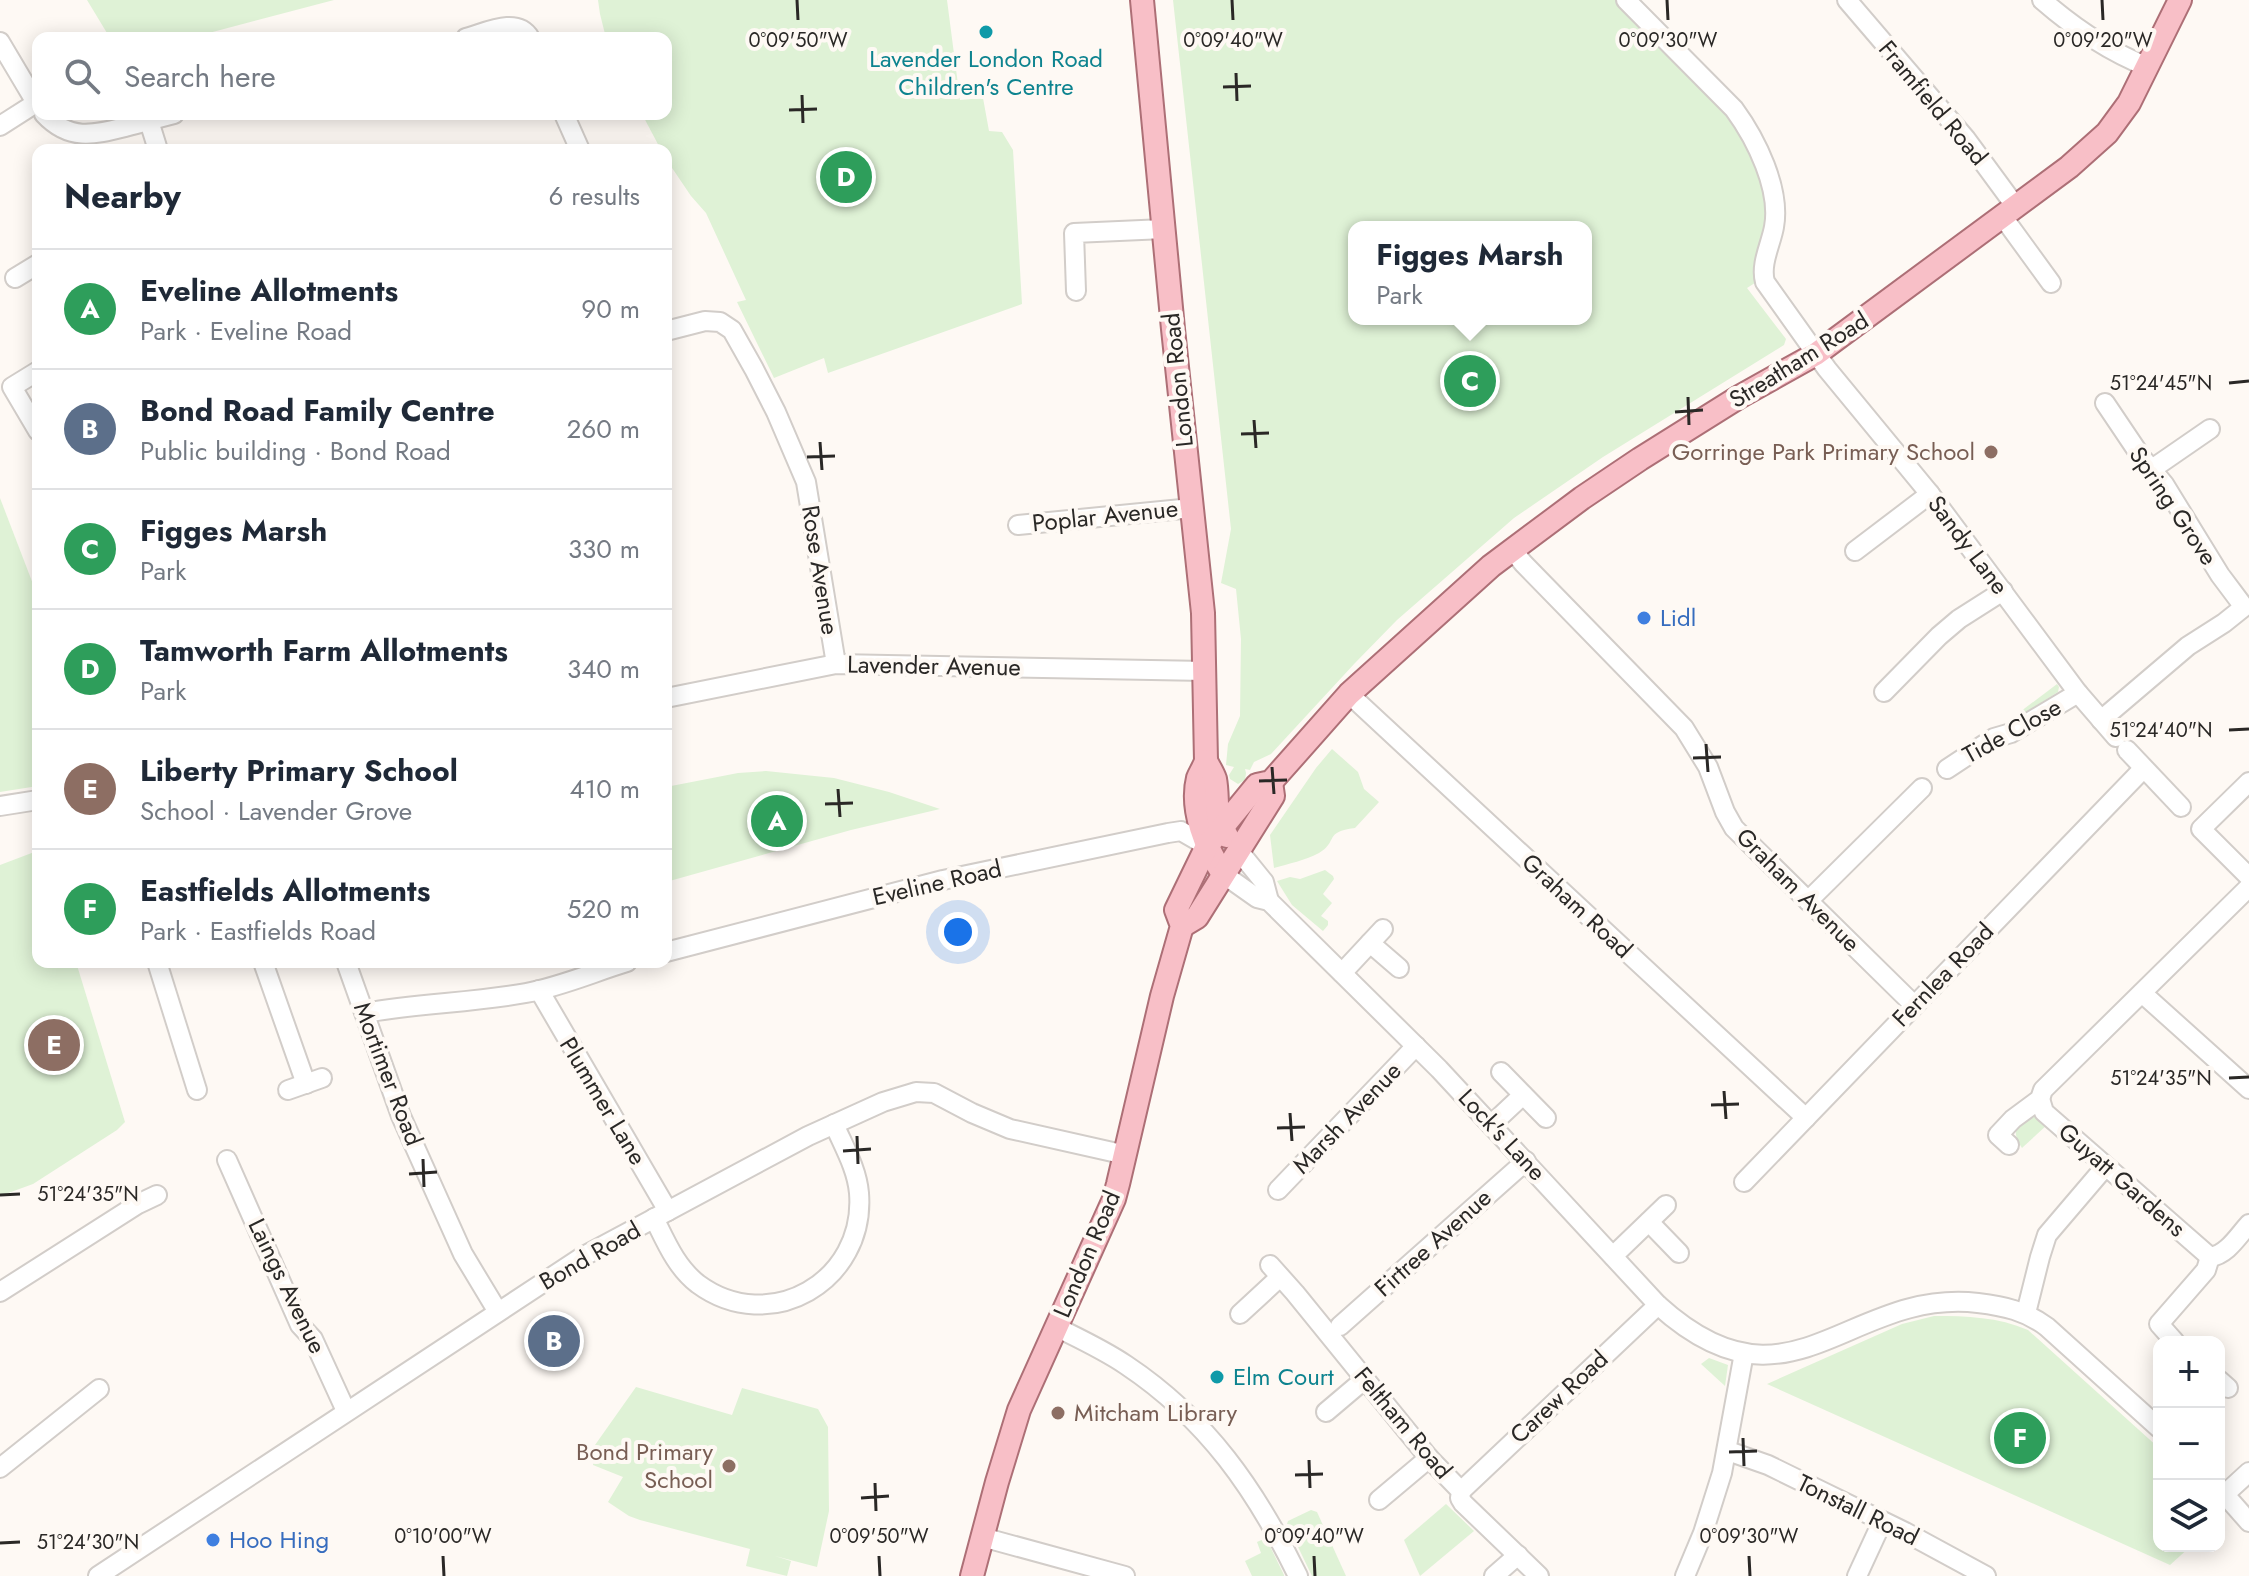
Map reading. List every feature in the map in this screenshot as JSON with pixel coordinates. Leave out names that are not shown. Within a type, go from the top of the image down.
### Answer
[{"type":"main road","name":"London Road","points":[[1142,0],[1203,613],[1206,761],[1214,778],[1221,827]]},
{"type":"main road","name":"Streatham Road","points":[[1207,846],[1257,785],[1271,782],[1349,694],[1433,616],[1512,549],[2056,178],[2107,133],[2129,103],[2180,0]]},
{"type":"main road","name":"London Road","points":[[972,1576],[1012,1430],[1114,1199],[1162,996],[1182,926],[1176,910],[1207,846],[1196,806],[1198,777],[1206,761]]},
{"type":"main road","name":"Streatham Road","points":[[1223,874],[1273,796],[1271,782]]},
{"type":"main road","points":[[1221,827],[1238,850]]},
{"type":"main road","points":[[1207,846],[1223,874]]},
{"type":"main road","name":"London Road","points":[[1182,926],[1197,917],[1223,874]]},
{"type":"street","name":"Sandy Lane","points":[[1626,0],[1734,109],[1749,129],[1772,188],[1775,210],[1774,229],[1763,276],[1765,282],[1811,347],[1930,494],[2078,693],[2143,769],[2181,807]]},
{"type":"street","name":"Framfield Road","points":[[1847,0],[1950,120],[2010,212],[2051,283]]},
{"type":"street","points":[[2042,0],[2073,25],[2148,67]]},
{"type":"street","points":[[490,32],[513,26],[525,32]]},
{"type":"street","points":[[0,42],[32,96]]},
{"type":"street","points":[[0,126],[32,111]]},
{"type":"street","points":[[50,120],[65,130],[89,135],[153,120]]},
{"type":"street","points":[[567,120],[577,144]]},
{"type":"street","points":[[149,121],[156,144]]},
{"type":"street","points":[[1076,291],[1074,233],[1164,229]]},
{"type":"street","name":"Rose Avenue","points":[[672,329],[705,321],[727,325],[737,337],[776,412],[806,482],[836,664]]},
{"type":"street","points":[[32,373],[8,380],[32,421]]},
{"type":"street","name":"Spring Grove","points":[[2101,720],[2188,646],[2244,607],[2220,575],[2178,504],[2134,448],[2105,403]]},
{"type":"street","points":[[2152,469],[2210,429]]},
{"type":"street","points":[[1855,551],[1930,494]]},
{"type":"street","name":"Poplar Avenue","points":[[1018,525],[1192,508]]},
{"type":"street","name":"Graham Avenue","points":[[1512,549],[1684,728],[1705,761],[1734,828],[1914,1005]]},
{"type":"street","points":[[1884,692],[1959,619],[2003,591]]},
{"type":"street","name":"Lavender Avenue","points":[[672,697],[836,664],[1205,671]]},
{"type":"street","name":"Tide Close","points":[[1947,769],[1994,738],[2011,733],[2078,693]]},
{"type":"street","name":"Graham Road","points":[[1349,694],[1806,1118]]},
{"type":"street","name":"Fernlea Road","points":[[1744,1182],[2143,769]]},
{"type":"street","points":[[2249,782],[2201,829],[2249,877]]},
{"type":"street","points":[[1808,901],[1922,788]]},
{"type":"street","points":[[0,806],[32,801]]},
{"type":"street","name":"Eveline Road","points":[[672,950],[943,880],[1168,833],[1181,831],[1207,846]]},
{"type":"street","name":"Lock's Lane","points":[[1238,850],[1264,882],[1269,901]]},
{"type":"street","name":"Lock's Lane","points":[[1223,874],[1257,898],[1269,901],[1416,1046],[1658,1305],[1698,1335],[1744,1353]]},
{"type":"street","points":[[2009,1145],[1998,1135],[2040,1099],[2043,1090],[2249,887]]},
{"type":"street","points":[[1342,973],[1383,929]]},
{"type":"street","points":[[1370,943],[1399,968]]},
{"type":"street","points":[[159,968],[197,1090]]},
{"type":"street","points":[[266,968],[314,1081],[288,1090]]},
{"type":"street","name":"Mortimer Road","points":[[348,968],[401,1116],[463,1254],[498,1312]]},
{"type":"street","points":[[365,1013],[539,990],[608,968]]},
{"type":"street","name":"Plummer Lane","points":[[539,990],[661,1214],[680,1267],[714,1294],[738,1302],[767,1304],[795,1299],[825,1280],[838,1267],[858,1226],[860,1202],[857,1181],[834,1124]]},
{"type":"street","points":[[2142,993],[2249,1089]]},
{"type":"street","name":"Marsh Avenue","points":[[1278,1190],[1416,1046]]},
{"type":"street","points":[[1501,1072],[1546,1118]]},
{"type":"street","name":"Bond Road","points":[[98,1576],[582,1257],[808,1136],[883,1102],[922,1091],[940,1096],[1010,1129],[1126,1155]]},
{"type":"street","points":[[1492,1124],[1523,1095]]},
{"type":"street","name":"Guyatt Gardens","points":[[2040,1099],[2044,1112],[2210,1257]]},
{"type":"street","name":"Laings Avenue","points":[[227,1160],[300,1325],[313,1339],[346,1411]]},
{"type":"street","name":"Firtree Avenue","points":[[1340,1326],[1526,1161]]},
{"type":"street","points":[[2026,1313],[2047,1235],[2105,1167]]},
{"type":"street","points":[[0,1292],[157,1195]]},
{"type":"street","points":[[1613,1256],[1666,1205]]},
{"type":"street","points":[[1649,1222],[1679,1253]]},
{"type":"street","points":[[2170,1336],[2159,1324],[2206,1270],[2210,1257],[2224,1252],[2249,1224]]},
{"type":"street","name":"Feltham Road","points":[[1240,1314],[1275,1271],[1429,1458],[1461,1491],[1463,1503],[1539,1576]]},
{"type":"street","points":[[1685,1576],[1710,1513],[1728,1451],[1744,1353],[1781,1354],[1804,1350],[1898,1311],[1929,1303],[1957,1301],[1986,1304],[2026,1313],[2047,1327],[2153,1423]]},
{"type":"street","name":"Carew Road","points":[[1461,1491],[1658,1305]]},
{"type":"street","points":[[1056,1327],[1126,1365],[1162,1392],[1204,1431],[1250,1489],[1282,1542],[1298,1576]]},
{"type":"street","points":[[1326,1412],[1365,1379]]},
{"type":"street","points":[[0,1468],[99,1389]]},
{"type":"street","name":"Tonstall Road","points":[[1728,1451],[1768,1465],[1986,1576]]},
{"type":"street","points":[[1379,1500],[1429,1458]]},
{"type":"street","points":[[2225,1489],[2249,1472]]},
{"type":"street","points":[[2225,1494],[2249,1522]]},
{"type":"street","points":[[1857,1576],[1882,1522]]},
{"type":"street","points":[[982,1537],[1125,1576]]},
{"type":"street","points":[[1494,1576],[1518,1555]]},
{"type":"green space","points":[[87,0],[334,0],[213,32],[106,32]]},
{"type":"green space","points":[[598,0],[947,0],[960,100],[983,98],[989,131],[1002,132],[1013,150],[1022,304],[828,373],[824,358],[774,378],[737,302],[746,300],[706,213],[672,168],[672,144],[658,144],[645,120],[672,120],[672,32],[604,32]]},
{"type":"green space","points":[[1173,0],[1618,0],[1729,113],[1750,148],[1769,206],[1758,281],[1747,288],[1786,339],[1784,345],[1603,457],[1514,518],[1397,620],[1271,754],[1254,762],[1250,770],[1245,769],[1245,780],[1238,784],[1229,775],[1234,767],[1226,765],[1228,744],[1240,716],[1241,639],[1236,589],[1221,583],[1231,529]]},
{"type":"green space","points":[[0,498],[32,581],[32,787],[0,792]]},
{"type":"green space","points":[[2057,684],[2058,692],[2009,723],[2008,721]]},
{"type":"green space","points":[[1332,749],[1358,772],[1364,789],[1379,802],[1355,828],[1339,832],[1319,853],[1274,868],[1270,835]]},
{"type":"green space","points":[[766,771],[834,778],[940,809],[851,830],[672,880],[672,786]]},
{"type":"green space","points":[[32,853],[32,968],[78,968],[125,1122],[33,1184],[0,1196],[0,865]]},
{"type":"green space","points":[[1325,870],[1334,879],[1323,894],[1332,903],[1321,916],[1328,921],[1323,931],[1292,905],[1277,881],[1290,877],[1300,879]]},
{"type":"green space","points":[[2032,1115],[2048,1124],[2022,1148],[2016,1129]]},
{"type":"green space","points":[[1934,1316],[1970,1317],[2028,1330],[2153,1443],[2153,1552],[2184,1552],[2170,1565],[1767,1384],[1902,1324]]},
{"type":"green space","points":[[1709,1358],[1728,1365],[1725,1386],[1701,1364]]},
{"type":"green space","points":[[636,1387],[732,1415],[742,1388],[818,1409],[828,1427],[829,1511],[817,1567],[775,1556],[791,1561],[787,1576],[746,1566],[750,1549],[640,1520],[608,1502],[623,1477],[593,1465],[595,1445]]},
{"type":"green space","points":[[1446,1504],[1474,1531],[1420,1576],[1404,1540]]},
{"type":"green space","points":[[1311,1510],[1317,1512],[1346,1576],[1312,1576],[1287,1524]]},
{"type":"green space","points":[[1266,1538],[1284,1576],[1252,1576],[1245,1561],[1261,1553],[1257,1542]]},
{"type":"place","name":"Lavender London Road Children's Centre","points":[[986,32]]},
{"type":"place","name":"Tamworth Farm Allotments","points":[[846,177]]},
{"type":"place","name":"Figges Marsh","points":[[1470,381]]},
{"type":"place","name":"Gorringe Park Primary School","points":[[1991,452]]},
{"type":"place","name":"Lidl","points":[[1644,618]]},
{"type":"place","name":"Eveline Allotments","points":[[777,821]]},
{"type":"place","name":"Liberty Primary School","points":[[54,1045]]},
{"type":"place","name":"Bond Road Family Centre","points":[[554,1341]]},
{"type":"place","name":"Elm Court","points":[[1217,1377]]},
{"type":"place","name":"Mitcham Library","points":[[1058,1413]]},
{"type":"place","name":"Eastfields Allotments","points":[[2020,1438]]},
{"type":"place","name":"Bond Primary School","points":[[729,1466]]},
{"type":"place","name":"Hoo Hing","points":[[213,1540]]}]
